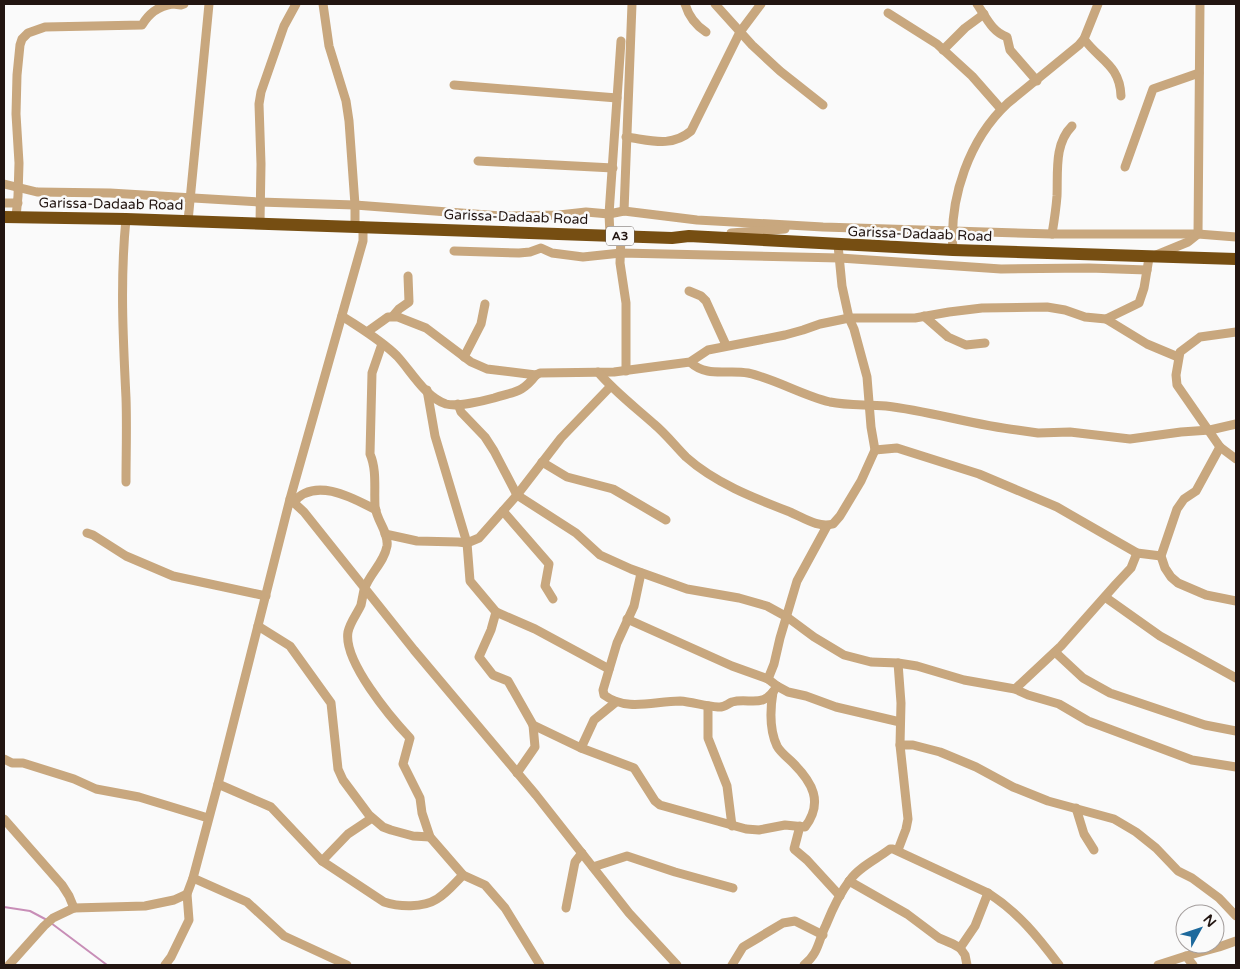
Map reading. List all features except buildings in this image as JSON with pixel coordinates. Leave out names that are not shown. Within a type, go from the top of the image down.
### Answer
[{"type":"highway","name":"Garissa-Dadaab Road","points":[[10,217],[359,226],[672,238],[689,236],[839,252],[953,250],[1020,253],[1148,264],[1236,259]]},
{"type":"street","points":[[10,217],[18,203],[19,146],[16,114],[17,75],[22,39],[28,33],[45,28],[142,25],[147,17],[158,8],[173,4],[184,4]]},
{"type":"street","points":[[188,221],[189,198],[201,112],[209,4]]},
{"type":"street","points":[[260,224],[260,98],[284,26],[296,4]]},
{"type":"street","points":[[165,965],[171,957],[189,920],[187,894],[193,878],[266,596],[363,241],[355,205],[346,101],[328,46],[323,4]]},
{"type":"street","points":[[624,211],[632,4]]},
{"type":"street","points":[[685,4],[688,14],[697,27],[706,32]]},
{"type":"street","points":[[715,4],[740,32],[780,71],[822,104]]},
{"type":"street","points":[[626,137],[671,142],[691,131],[740,32],[761,4]]},
{"type":"street","points":[[978,4],[994,29],[1000,35],[1007,37],[1010,50],[1036,81]]},
{"type":"street","points":[[953,250],[952,231],[961,178],[985,131],[1001,109],[1071,52],[1084,39],[1098,4]]},
{"type":"street","points":[[1198,234],[1200,4]]},
{"type":"street","points":[[888,13],[927,37],[968,71],[1001,109]]},
{"type":"street","points":[[942,50],[965,28],[984,14]]},
{"type":"street","points":[[1084,39],[1091,50],[1107,61],[1121,88],[1121,96]]},
{"type":"street","points":[[621,41],[609,214],[621,253],[620,262],[626,303],[626,371]]},
{"type":"street","points":[[1126,167],[1153,89],[1199,72]]},
{"type":"street","points":[[454,85],[617,98]]},
{"type":"street","points":[[1052,234],[1056,213],[1060,146],[1063,138],[1072,126]]},
{"type":"street","points":[[478,161],[613,168]]},
{"type":"street","points":[[4,184],[37,192],[110,193],[259,202],[355,205],[501,216],[559,215],[586,212],[609,214],[624,211],[697,220],[822,227],[1052,234],[1198,234],[1236,237]]},
{"type":"street","points":[[4,203],[18,203]]},
{"type":"street","points":[[126,219],[123,253],[122,310],[126,399],[126,482]]},
{"type":"street","points":[[689,236],[822,227]]},
{"type":"street","points":[[454,251],[519,253],[541,248],[552,253],[583,257],[621,253],[839,252],[991,268],[1089,268],[1148,264],[1188,242],[1198,234]]},
{"type":"street","points":[[598,372],[610,387],[656,425],[686,456],[723,482],[820,525],[827,526],[833,524],[840,516],[861,481],[875,450],[867,377],[854,329],[849,318],[842,286],[839,252]]},
{"type":"street","points":[[1020,253],[1020,269]]},
{"type":"street","points":[[393,316],[426,328],[464,356],[487,369],[536,374],[626,371],[690,362],[708,350],[726,345],[785,335],[820,324],[849,318],[915,318],[982,308],[1047,307],[1085,317],[1106,318],[1139,302],[1143,294],[1148,264]]},
{"type":"street","points":[[367,332],[388,317],[393,316],[409,302],[408,276]]},
{"type":"street","points":[[689,291],[701,296],[706,301],[726,345]]},
{"type":"street","points":[[464,356],[481,324],[485,304]]},
{"type":"street","points":[[342,316],[382,344],[396,356],[427,390],[438,400],[447,404],[487,400],[524,389],[536,374]]},
{"type":"street","points":[[924,316],[948,337],[966,345],[985,343]]},
{"type":"street","points":[[1106,318],[1147,344],[1178,357]]},
{"type":"street","points":[[1236,332],[1200,337],[1180,352],[1176,375],[1177,385],[1220,446],[1236,459]]},
{"type":"street","points":[[382,344],[372,373],[370,454],[374,463],[376,510],[385,534],[386,548],[381,562],[365,588],[361,603],[348,632],[348,642],[361,676],[410,738],[404,764],[420,798],[422,813],[430,837],[463,875],[485,885],[505,908],[540,965]]},
{"type":"street","points":[[690,362],[697,369],[704,371],[745,372],[767,378],[829,402],[886,406],[996,428],[1038,433],[1070,432],[1130,438],[1210,430],[1236,424]]},
{"type":"street","points":[[385,534],[417,540],[467,542],[482,535],[517,495],[560,438],[610,387]]},
{"type":"street","points":[[427,390],[435,436],[467,542],[470,581],[496,612],[535,629],[609,669]]},
{"type":"street","points":[[458,404],[461,412],[485,437],[517,495],[576,533],[600,555],[641,573],[698,592],[748,600],[767,606],[844,655],[870,662],[917,666],[964,680],[1015,689],[1059,704],[1088,721],[1192,760],[1236,766]]},
{"type":"street","points":[[1220,446],[1196,491],[1184,499],[1178,509],[1161,556],[1165,568],[1178,583],[1206,595],[1236,601]]},
{"type":"street","points":[[875,450],[897,448],[1003,483],[1057,508],[1137,553],[1161,556]]},
{"type":"street","points":[[542,462],[567,477],[613,489],[666,520]]},
{"type":"street","points":[[292,501],[302,494],[325,490],[342,494],[376,510]]},
{"type":"street","points":[[292,501],[304,512],[629,913],[676,965]]},
{"type":"street","points":[[503,511],[549,564],[545,586],[553,599]]},
{"type":"street","points":[[768,680],[797,581],[827,526]]},
{"type":"street","points":[[87,533],[126,556],[173,576],[266,596]]},
{"type":"street","points":[[1015,689],[1055,652],[1105,597],[1131,568],[1137,553]]},
{"type":"street","points":[[641,573],[634,606],[627,619],[609,669],[603,690],[604,695],[616,702],[630,705],[682,701],[720,708],[735,702],[756,702],[775,689]]},
{"type":"street","points":[[1105,597],[1160,636],[1236,678]]},
{"type":"street","points":[[496,612],[491,630],[479,657],[494,675],[510,683],[534,725],[535,747],[517,773]]},
{"type":"street","points":[[627,619],[768,680],[775,689],[836,707],[900,722]]},
{"type":"street","points":[[258,626],[290,646],[331,703],[338,769],[343,780],[372,818],[383,827],[391,830],[413,836],[430,837]]},
{"type":"street","points":[[1055,652],[1083,678],[1110,692],[1136,703],[1205,725],[1236,731]]},
{"type":"street","points":[[898,663],[901,703],[900,745],[908,819],[898,850]]},
{"type":"street","points":[[534,725],[581,748],[635,769],[655,802],[660,805],[732,826],[759,830],[785,825],[805,827],[815,805],[815,797],[804,773],[777,746],[771,720],[775,689]]},
{"type":"street","points":[[581,748],[594,720],[616,702]]},
{"type":"street","points":[[708,706],[708,738],[727,786],[732,826]]},
{"type":"street","points":[[900,745],[913,745],[940,752],[976,767],[1021,791],[1048,802],[1114,819],[1136,832],[1156,848],[1178,871],[1192,878],[1219,898],[1236,916]]},
{"type":"street","points":[[4,759],[12,763],[23,763],[74,778],[96,789],[139,797],[208,818]]},
{"type":"street","points":[[218,784],[271,807],[322,861],[384,902],[395,906],[428,904],[438,899],[463,875]]},
{"type":"street","points":[[1076,808],[1084,834],[1094,850]]},
{"type":"street","points":[[322,861],[348,834],[372,818]]},
{"type":"street","points":[[4,819],[62,885],[74,908]]},
{"type":"street","points":[[800,826],[794,849],[808,860],[840,896]]},
{"type":"street","points":[[804,965],[816,952],[825,926],[849,881],[855,874],[890,849],[898,850],[988,893],[1023,920],[1059,965]]},
{"type":"street","points":[[566,908],[575,862],[582,853]]},
{"type":"street","points":[[593,867],[627,856],[733,888]]},
{"type":"street","points":[[193,878],[247,902],[284,936],[346,965]]},
{"type":"street","points":[[849,881],[907,914],[939,938],[960,948],[965,955],[967,965]]},
{"type":"street","points":[[960,948],[975,926],[988,893]]},
{"type":"street","points":[[9,965],[53,918],[74,908],[145,906],[174,900],[187,894]]},
{"type":"street","points":[[732,965],[743,948],[783,923],[795,921],[823,935]]},
{"type":"street","points":[[1158,965],[1236,941]]},
{"type":"street","points":[[1186,956],[1193,965]]},
{"type":"waterway","points":[[4,907],[30,911],[47,920]]},
{"type":"waterway","points":[[51,923],[107,965]]}]
